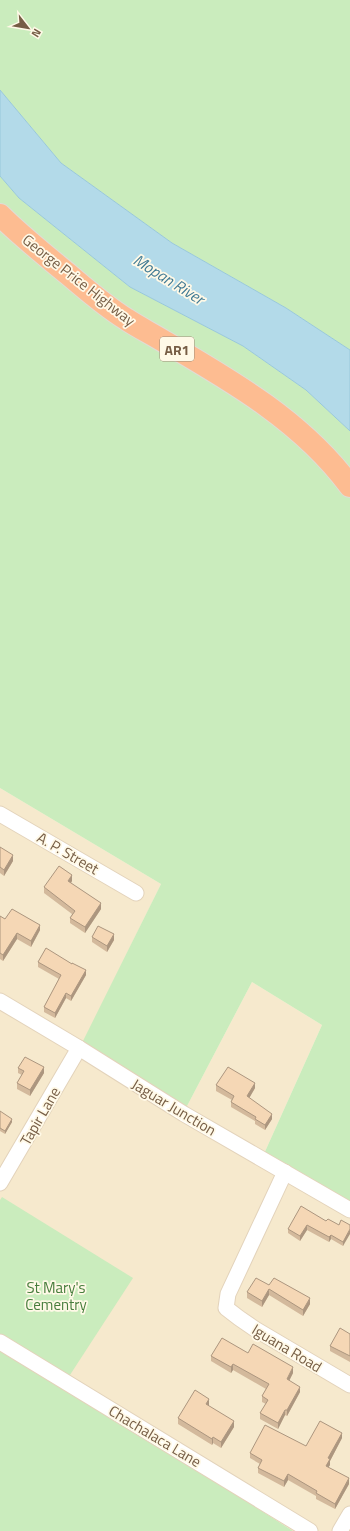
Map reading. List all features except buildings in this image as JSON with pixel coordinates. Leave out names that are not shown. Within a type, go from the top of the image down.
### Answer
[{"type":"highway","name":"George Price Highway","points":[[0,215],[99,300],[126,319],[229,380],[256,398],[311,443],[332,464],[350,486]]},
{"type":"street","name":"A. P. Street","points":[[0,814],[136,893]]},
{"type":"street","name":"Jaguar Junction","points":[[0,1001],[79,1048],[184,1114],[350,1210]]},
{"type":"street","name":"Tapir Lane","points":[[0,1183],[79,1048]]},
{"type":"street","name":"Iguana Road","points":[[286,1172],[228,1294],[226,1308],[255,1329],[350,1385]]},
{"type":"street","name":"Chachalaca Lane","points":[[0,1342],[310,1531]]},
{"type":"street","points":[[340,1531],[350,1514]]},
{"type":"shaded area","points":[[0,788],[161,884],[81,1047],[186,1108],[252,982],[322,1025],[263,1156],[350,1205],[350,1531],[293,1531],[0,1343]]},
{"type":"green space","points":[[0,0],[350,0],[350,350],[286,308],[172,243],[61,163],[0,90]]},
{"type":"green space","points":[[0,176],[19,198],[130,287],[243,346],[306,390],[350,431],[350,1205],[263,1156],[322,1025],[252,982],[186,1108],[80,1047],[161,884],[0,788]]},
{"type":"green space","name":"St Mary's Cementry","points":[[2,1197],[133,1278],[68,1378],[0,1337],[0,1200]]},
{"type":"green space","points":[[0,1343],[293,1531],[0,1531]]},
{"type":"water","name":"Mopan River","points":[[0,90],[61,163],[172,243],[286,308],[350,350],[350,431],[306,390],[243,346],[130,287],[19,198],[0,176]]}]
